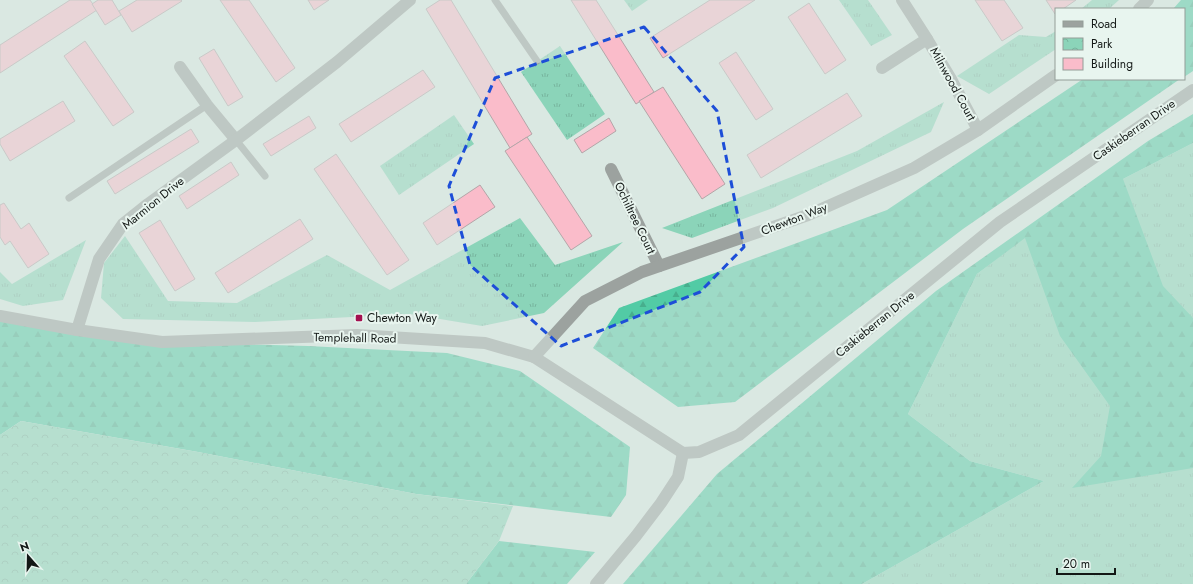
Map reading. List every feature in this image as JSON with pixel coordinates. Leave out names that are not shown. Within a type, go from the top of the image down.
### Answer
[{"type":"street","name":"Marmion Drive","points":[[77,330],[99,259],[123,224],[236,140],[337,62],[410,0]]},
{"type":"street","name":"Milnwood Court","points":[[902,0],[951,79],[978,130]]},
{"type":"street","points":[[1140,8],[1148,0]]},
{"type":"street","name":"Milnwood Court","points":[[882,68],[927,39]]},
{"type":"street","points":[[180,67],[207,105],[236,140]]},
{"type":"street","name":"Chewton Way","points":[[534,357],[586,301],[642,272],[808,215],[914,168],[978,130],[1055,76]]},
{"type":"street","name":"Caskieberran Drive","points":[[683,453],[699,452],[739,435],[1000,222],[1193,90]]},
{"type":"street","name":"Ochiltree Court","points":[[611,169],[659,266]]},
{"type":"street","name":"Templehall Road","points":[[0,316],[77,330],[162,342],[357,335],[485,343],[534,357],[683,453]]},
{"type":"street","points":[[596,584],[661,503],[678,477],[683,453]]},
{"type":"lane","points":[[495,0],[536,61]]},
{"type":"lane","points":[[69,198],[207,105]]},
{"type":"lane","points":[[236,140],[265,176]]},
{"type":"highlighted area","points":[[644,27],[717,111],[744,247],[700,292],[561,346],[470,265],[449,186],[495,78]]},
{"type":"green space","points":[[624,0],[648,0],[632,11]]},
{"type":"green space","points":[[839,0],[868,0],[892,35],[871,46]]},
{"type":"green space","points":[[1092,0],[1119,0],[1110,8],[1082,8]]},
{"type":"green space","points":[[1181,0],[1193,0],[1193,71],[1185,76],[1185,8],[1174,8]]},
{"type":"green space","points":[[1055,32],[1055,50],[989,94],[957,76],[1019,35],[1046,37]]},
{"type":"green space","points":[[560,46],[605,114],[567,140],[521,72]]},
{"type":"green space","points":[[1082,80],[1179,80],[963,229],[735,402],[678,407],[593,348],[619,308],[887,210]]},
{"type":"green space","points":[[944,102],[931,132],[773,208],[692,238],[662,228],[857,151]]},
{"type":"green space","points":[[1193,114],[1193,143],[1123,179],[1163,286],[1193,318],[1193,468],[1072,488],[1101,456],[1110,406],[1060,336],[1025,238],[977,274],[908,414],[970,461],[1044,481],[862,584],[623,584],[717,474],[936,291],[1148,141]]},
{"type":"green space","points":[[454,115],[474,144],[399,195],[380,166]]},
{"type":"green space","points":[[1193,143],[1193,584],[862,584],[1044,481],[970,461],[908,414],[977,274],[1025,237],[1123,179]]},
{"type":"green space","points":[[520,218],[555,265],[623,242],[544,313],[482,326],[410,314],[255,322],[123,319],[101,298],[104,263],[125,236],[168,301],[237,303],[327,255],[390,290]]},
{"type":"green space","points":[[86,240],[63,300],[23,306],[0,299],[0,272],[12,284]]},
{"type":"green space","points":[[0,316],[162,342],[308,346],[447,353],[520,371],[630,447],[626,495],[611,517],[416,494],[198,452],[21,421],[0,435]]},
{"type":"green space","points":[[21,421],[198,452],[416,494],[513,506],[499,541],[466,584],[0,584],[0,435]]},
{"type":"green space","points":[[499,541],[595,552],[567,584],[466,584]]},
{"type":"building","points":[[70,0],[90,0],[97,10],[0,73],[0,45]]},
{"type":"building","points":[[98,0],[112,0],[121,15],[105,25],[92,4]]},
{"type":"building","points":[[137,0],[182,1],[132,32],[119,11]]},
{"type":"building","points":[[220,0],[249,0],[295,68],[276,82]]},
{"type":"building","points":[[308,0],[329,0],[314,10]]},
{"type":"building","points":[[440,0],[451,0],[532,134],[510,148],[426,9]]},
{"type":"building","points":[[571,0],[596,0],[654,92],[636,104]]},
{"type":"building","points":[[710,0],[755,0],[663,58],[650,38]]},
{"type":"building","points":[[975,0],[1004,0],[1023,28],[1002,41]]},
{"type":"building","points":[[1046,0],[1076,0],[1064,8],[1055,8],[1055,14]]},
{"type":"building","points":[[809,3],[846,60],[825,74],[788,17]]},
{"type":"building","points":[[85,41],[134,112],[113,126],[64,56]]},
{"type":"building","points":[[214,49],[243,97],[228,106],[199,58]]},
{"type":"building","points":[[736,52],[773,109],[756,120],[719,63]]},
{"type":"building","points":[[423,70],[435,87],[351,142],[339,124]]},
{"type":"building","points":[[663,87],[725,184],[702,199],[639,101]]},
{"type":"building","points":[[847,93],[862,116],[761,178],[747,155]]},
{"type":"building","points":[[63,101],[75,121],[10,161],[0,144],[0,139]]},
{"type":"building","points":[[309,116],[316,128],[271,156],[263,144]]},
{"type":"building","points":[[609,118],[616,131],[582,153],[574,140]]},
{"type":"building","points":[[191,129],[199,142],[115,194],[107,181]]},
{"type":"building","points":[[527,137],[592,236],[571,250],[505,151]]},
{"type":"building","points":[[336,154],[409,260],[387,275],[314,169]]},
{"type":"building","points":[[231,162],[239,175],[187,209],[179,196]]},
{"type":"building","points":[[480,185],[495,207],[437,245],[423,223]]},
{"type":"building","points":[[4,203],[21,229],[29,223],[49,254],[28,268],[10,241],[5,245],[0,237],[0,205]]},
{"type":"building","points":[[300,219],[313,239],[228,293],[215,273]]},
{"type":"building","points":[[160,220],[195,279],[175,291],[139,233]]},
{"type":"place","name":"Chewton Way","points":[[359,318]]}]
